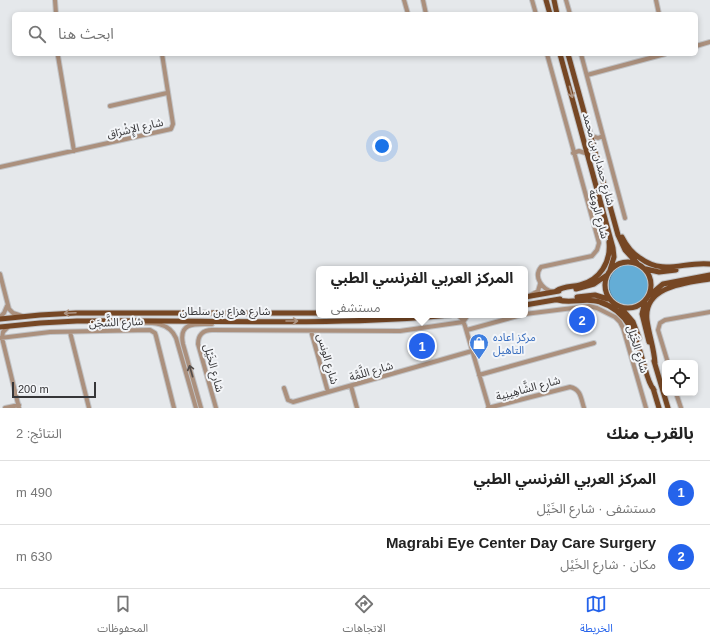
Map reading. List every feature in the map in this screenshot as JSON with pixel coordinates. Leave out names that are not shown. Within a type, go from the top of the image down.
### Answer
[{"type":"main road","points":[[546,0],[549,12]]},
{"type":"main road","points":[[554,0],[557,12]]},
{"type":"main road","name":"شارع حمدان بن محمد","points":[[561,56],[614,252],[613,262],[608,272]]},
{"type":"main road","name":"شارع حمدان بن محمد","points":[[569,56],[621,243],[636,263]]},
{"type":"main road","points":[[607,196],[612,204],[624,241],[631,251],[641,259],[652,265],[664,268],[710,264]]},
{"type":"main road","points":[[555,292],[566,287],[581,285],[591,281],[599,275],[605,266],[609,246],[600,211],[600,198]]},
{"type":"main road","points":[[528,297],[588,286],[599,281],[615,265],[622,262],[629,261],[648,270],[659,272],[710,264]]},
{"type":"main road","points":[[618,306],[624,308],[636,307],[648,298],[651,290],[651,280],[647,271],[643,267]]},
{"type":"main road","points":[[608,272],[605,281],[605,288],[610,300]]},
{"type":"main road","points":[[668,408],[642,314],[644,304],[653,291],[663,284],[710,275]]},
{"type":"main road","points":[[655,363],[647,316],[649,307],[654,299],[661,291],[669,287],[710,278]]},
{"type":"main road","points":[[528,305],[595,295],[606,297],[618,306],[630,317],[636,327],[659,408]]},
{"type":"main road","points":[[558,300],[596,300],[608,305],[623,316],[630,325],[635,336],[649,382],[654,390]]},
{"type":"main road","name":"شارع هزاع بن سلطان","points":[[0,318],[116,312],[316,313]]},
{"type":"main road","name":"شارع هزاع بن سلطان","points":[[0,327],[40,323],[113,320],[343,321],[412,318]]},
{"type":"street","points":[[55,0],[56,12]]},
{"type":"street","points":[[404,0],[407,12]]},
{"type":"street","points":[[423,0],[426,12]]},
{"type":"street","points":[[532,0],[535,12]]},
{"type":"street","points":[[566,0],[569,12]]},
{"type":"street","points":[[656,0],[659,12]]},
{"type":"street","points":[[698,45],[710,42]]},
{"type":"street","points":[[58,56],[74,151]]},
{"type":"street","name":"شارع الإِشْرَاق","points":[[0,168],[171,129],[173,124],[162,56]]},
{"type":"street","name":"شارع الروعة","points":[[540,284],[538,274],[541,267],[588,257],[595,254],[598,246],[547,56]]},
{"type":"street","points":[[582,56],[625,218]]},
{"type":"street","points":[[587,76],[658,56]]},
{"type":"street","points":[[110,106],[167,93]]},
{"type":"street","points":[[590,135],[598,138]]},
{"type":"street","points":[[593,144],[598,138],[603,136]]},
{"type":"street","points":[[580,151],[585,144]]},
{"type":"street","points":[[573,153],[580,151],[588,154]]},
{"type":"street","points":[[0,274],[7,306],[13,313],[24,316]]},
{"type":"street","points":[[528,296],[536,292],[540,284],[545,289],[555,292]]},
{"type":"street","points":[[0,318],[7,306]]},
{"type":"street","name":"شارع الخَيْل","points":[[528,314],[589,306],[601,309],[618,319],[623,328],[646,408]]},
{"type":"street","points":[[667,360],[658,330],[660,323],[665,320],[710,312]]},
{"type":"street","points":[[461,318],[467,330],[488,408]]},
{"type":"street","points":[[464,322],[466,318]]},
{"type":"street","points":[[467,330],[511,318]]},
{"type":"street","points":[[113,320],[124,323],[162,324],[170,329],[176,338],[196,408]]},
{"type":"street","points":[[201,408],[183,344],[183,331],[187,326],[192,324],[230,324],[243,321]]},
{"type":"street","name":"شارع الخَيْل","points":[[216,408],[198,344],[198,339],[202,333],[212,330],[400,331],[464,322]]},
{"type":"street","points":[[5,408],[19,406],[1,336],[4,330],[10,326]]},
{"type":"street","name":"شارع الشَّجَن","points":[[1,336],[40,332],[153,331],[156,336],[174,408]]},
{"type":"street","name":"شارع الونس","points":[[311,331],[328,392]]},
{"type":"street","points":[[70,332],[89,408]]},
{"type":"street","points":[[479,375],[594,343]]},
{"type":"street","name":"شارع اللَّمَّة","points":[[284,388],[288,400],[291,402],[472,351]]},
{"type":"street","points":[[351,386],[357,408]]},
{"type":"street","name":"شارع الشَّاهِينِية","points":[[488,408],[570,387],[579,392],[584,408]]},
{"type":"street","points":[[677,396],[681,408]]},
{"type":"water","points":[[630,264],[645,270],[651,285],[645,300],[630,306],[615,300],[609,285],[615,270]]},
{"type":"place","name":"Magrabi Eye Center Day Care Surgery","points":[[582,320]]},
{"type":"place","name":"المركز العربي الفرنسي الطبي","points":[[422,346]]},
{"type":"place","name":"مركز اعاده التاهيل","points":[[479,360]]}]
